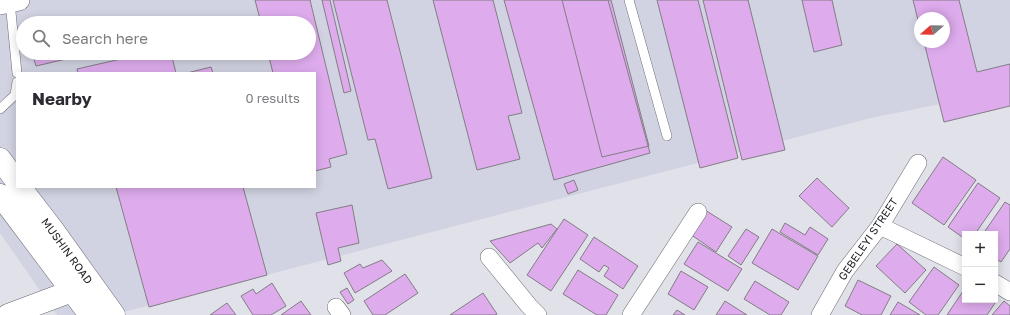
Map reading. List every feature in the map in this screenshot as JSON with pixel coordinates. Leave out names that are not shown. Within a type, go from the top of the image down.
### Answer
[{"type":"main road","points":[[0,159],[16,181]]},
{"type":"main road","name":"MUSHIN ROAD","points":[[21,188],[114,315]]},
{"type":"main road","name":"MUSHIN ROAD","points":[[0,195],[90,315]]},
{"type":"main road","points":[[8,315],[72,291]]},
{"type":"street","name":"GEBELEYI STREET","points":[[820,315],[845,271],[880,226],[918,163]]},
{"type":"street","points":[[631,315],[698,212]]},
{"type":"street","points":[[880,226],[962,266]]},
{"type":"street","points":[[489,257],[538,315]]},
{"type":"street","points":[[998,284],[1010,292]]},
{"type":"lane","points":[[630,0],[667,136]]},
{"type":"lane","points":[[10,2],[17,72]]},
{"type":"lane","points":[[0,109],[15,95],[16,88]]},
{"type":"shaded area","points":[[0,0],[1010,0],[1010,90],[871,118],[112,315],[57,315],[0,233]]},
{"type":"building","points":[[255,0],[310,0],[314,16],[259,16]]},
{"type":"building","points":[[322,0],[330,0],[351,91],[344,93]]},
{"type":"building","points":[[333,0],[387,0],[432,178],[388,189],[375,139],[368,140]]},
{"type":"building","points":[[433,0],[493,0],[522,113],[508,116],[520,159],[477,170]]},
{"type":"building","points":[[504,0],[608,0],[650,153],[554,180]]},
{"type":"building","points":[[562,0],[611,0],[649,146],[602,157]]},
{"type":"building","points":[[657,0],[698,0],[738,158],[700,168]]},
{"type":"building","points":[[703,0],[748,0],[785,150],[742,160]]},
{"type":"building","points":[[802,0],[832,0],[842,45],[814,52]]},
{"type":"building","points":[[913,0],[959,0],[977,72],[1010,64],[1010,106],[944,122],[926,48],[950,48],[950,12],[916,12]]},
{"type":"building","points":[[316,25],[347,154],[329,159],[331,167],[316,171],[316,72],[273,72],[270,60],[316,60]]},
{"type":"building","points":[[34,60],[62,60],[36,66]]},
{"type":"building","points":[[116,60],[173,60],[176,72],[78,72],[77,69]]},
{"type":"building","points":[[211,67],[213,72],[191,72]]},
{"type":"building","points":[[943,157],[976,180],[944,225],[912,203]]},
{"type":"building","points":[[817,178],[849,208],[832,227],[799,196]]},
{"type":"building","points":[[574,180],[578,190],[568,194],[564,184]]},
{"type":"building","points":[[978,183],[1000,198],[977,231],[962,231],[962,237],[948,227]]},
{"type":"building","points":[[116,188],[243,188],[267,275],[149,307]]},
{"type":"building","points":[[1005,202],[1010,205],[1010,249],[1001,262],[998,260],[998,231],[985,231]]},
{"type":"building","points":[[352,205],[359,243],[338,248],[341,261],[328,265],[316,213]]},
{"type":"building","points":[[705,210],[732,227],[716,252],[690,234]]},
{"type":"building","points":[[564,219],[588,235],[551,291],[527,275]]},
{"type":"building","points":[[785,223],[805,235],[810,227],[828,239],[818,255],[780,232]]},
{"type":"building","points":[[551,224],[557,229],[542,248],[538,243],[510,263],[490,241]]},
{"type":"building","points":[[746,229],[759,237],[741,265],[728,256]]},
{"type":"building","points":[[772,229],[818,256],[798,290],[752,263]]},
{"type":"building","points":[[594,237],[638,266],[623,289],[604,276],[609,268],[604,265],[599,272],[580,259]]},
{"type":"building","points":[[698,242],[742,269],[728,291],[684,264]]},
{"type":"building","points":[[897,244],[926,270],[905,293],[876,266]]},
{"type":"building","points":[[382,260],[392,271],[355,293],[344,273],[360,264],[363,268]]},
{"type":"building","points":[[934,267],[959,285],[938,315],[926,315],[909,302]]},
{"type":"building","points":[[578,270],[618,295],[606,315],[597,315],[563,294]]},
{"type":"building","points":[[681,271],[708,287],[694,310],[668,294]]},
{"type":"building","points":[[405,274],[418,293],[385,315],[373,315],[364,301]]},
{"type":"building","points":[[858,280],[891,296],[881,315],[862,315],[845,306]]},
{"type":"building","points":[[755,281],[789,302],[781,315],[770,315],[744,299]]},
{"type":"building","points":[[272,283],[286,306],[271,315],[253,315],[241,296],[253,289],[256,294]]},
{"type":"building","points":[[347,288],[354,300],[348,304],[340,292]]},
{"type":"building","points":[[962,292],[962,303],[995,303],[987,315],[947,315]]},
{"type":"building","points":[[483,293],[497,314],[450,315]]},
{"type":"building","points":[[301,301],[311,315],[281,315]]},
{"type":"building","points":[[725,301],[747,315],[716,315]]},
{"type":"building","points":[[1004,301],[1010,306],[1010,315],[992,315]]},
{"type":"building","points":[[898,302],[920,315],[890,315]]},
{"type":"building","points":[[227,303],[236,315],[210,315]]},
{"type":"building","points":[[677,310],[685,315],[673,315]]}]
